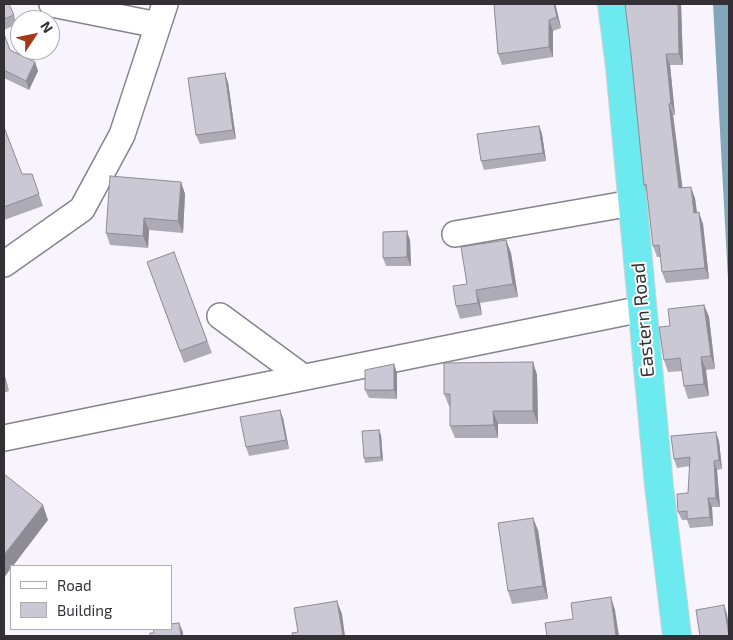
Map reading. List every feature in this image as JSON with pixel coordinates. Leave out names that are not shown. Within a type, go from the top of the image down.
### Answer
[{"type":"highway","name":"Eastern Road","points":[[612,4],[620,67],[659,486],[677,636]]},
{"type":"street","points":[[4,264],[82,209],[122,135],[162,14],[52,4]]},
{"type":"street","points":[[455,234],[632,203]]},
{"type":"street","points":[[4,438],[642,309]]},
{"type":"street","points":[[220,316],[303,377]]},
{"type":"water","points":[[713,4],[729,4],[729,298],[720,131]]},
{"type":"building","points":[[4,4],[9,4],[12,10],[10,10],[10,17],[4,19]]},
{"type":"building","points":[[494,4],[554,4],[557,17],[549,20],[549,47],[498,54]]},
{"type":"building","points":[[625,4],[678,4],[679,54],[666,54],[671,103],[669,104],[679,188],[691,187],[694,213],[699,212],[705,268],[662,272],[659,245],[653,246],[646,184],[644,185]]},
{"type":"building","points":[[4,34],[10,50],[10,60],[31,60],[35,62],[26,81],[4,70]]},
{"type":"building","points":[[225,73],[233,130],[196,135],[188,78]]},
{"type":"building","points":[[539,126],[543,153],[481,161],[477,134]]},
{"type":"building","points":[[4,127],[22,174],[32,174],[39,194],[4,207]]},
{"type":"building","points":[[110,176],[181,182],[178,221],[144,218],[143,236],[106,233]]},
{"type":"building","points":[[407,231],[407,257],[383,258],[383,232]]},
{"type":"building","points":[[506,240],[513,284],[476,290],[478,303],[456,306],[453,286],[467,284],[461,247]]},
{"type":"building","points":[[174,252],[207,341],[180,351],[147,262]]},
{"type":"building","points":[[704,305],[711,356],[701,357],[704,384],[684,386],[680,358],[664,360],[659,327],[670,326],[668,309]]},
{"type":"building","points":[[533,362],[533,411],[493,411],[494,425],[450,426],[450,394],[444,394],[444,363]]},
{"type":"building","points":[[394,364],[394,390],[365,390],[365,370]]},
{"type":"building","points":[[280,410],[286,440],[246,447],[240,417]]},
{"type":"building","points":[[379,430],[381,457],[364,458],[362,431]]},
{"type":"building","points":[[716,432],[719,460],[714,461],[716,498],[708,498],[710,517],[687,519],[687,511],[678,512],[677,494],[688,493],[690,457],[674,459],[671,436]]},
{"type":"building","points":[[4,474],[43,505],[4,555]]},
{"type":"building","points":[[533,518],[543,586],[508,591],[498,523]]},
{"type":"building","points":[[611,597],[616,636],[547,636],[545,623],[573,619],[571,603]]},
{"type":"building","points":[[337,601],[343,636],[293,636],[292,633],[298,632],[294,608]]},
{"type":"building","points":[[724,605],[729,636],[700,636],[696,610]]},
{"type":"building","points":[[179,623],[181,636],[150,636],[150,633],[154,633],[153,630],[172,630],[172,624]]}]
